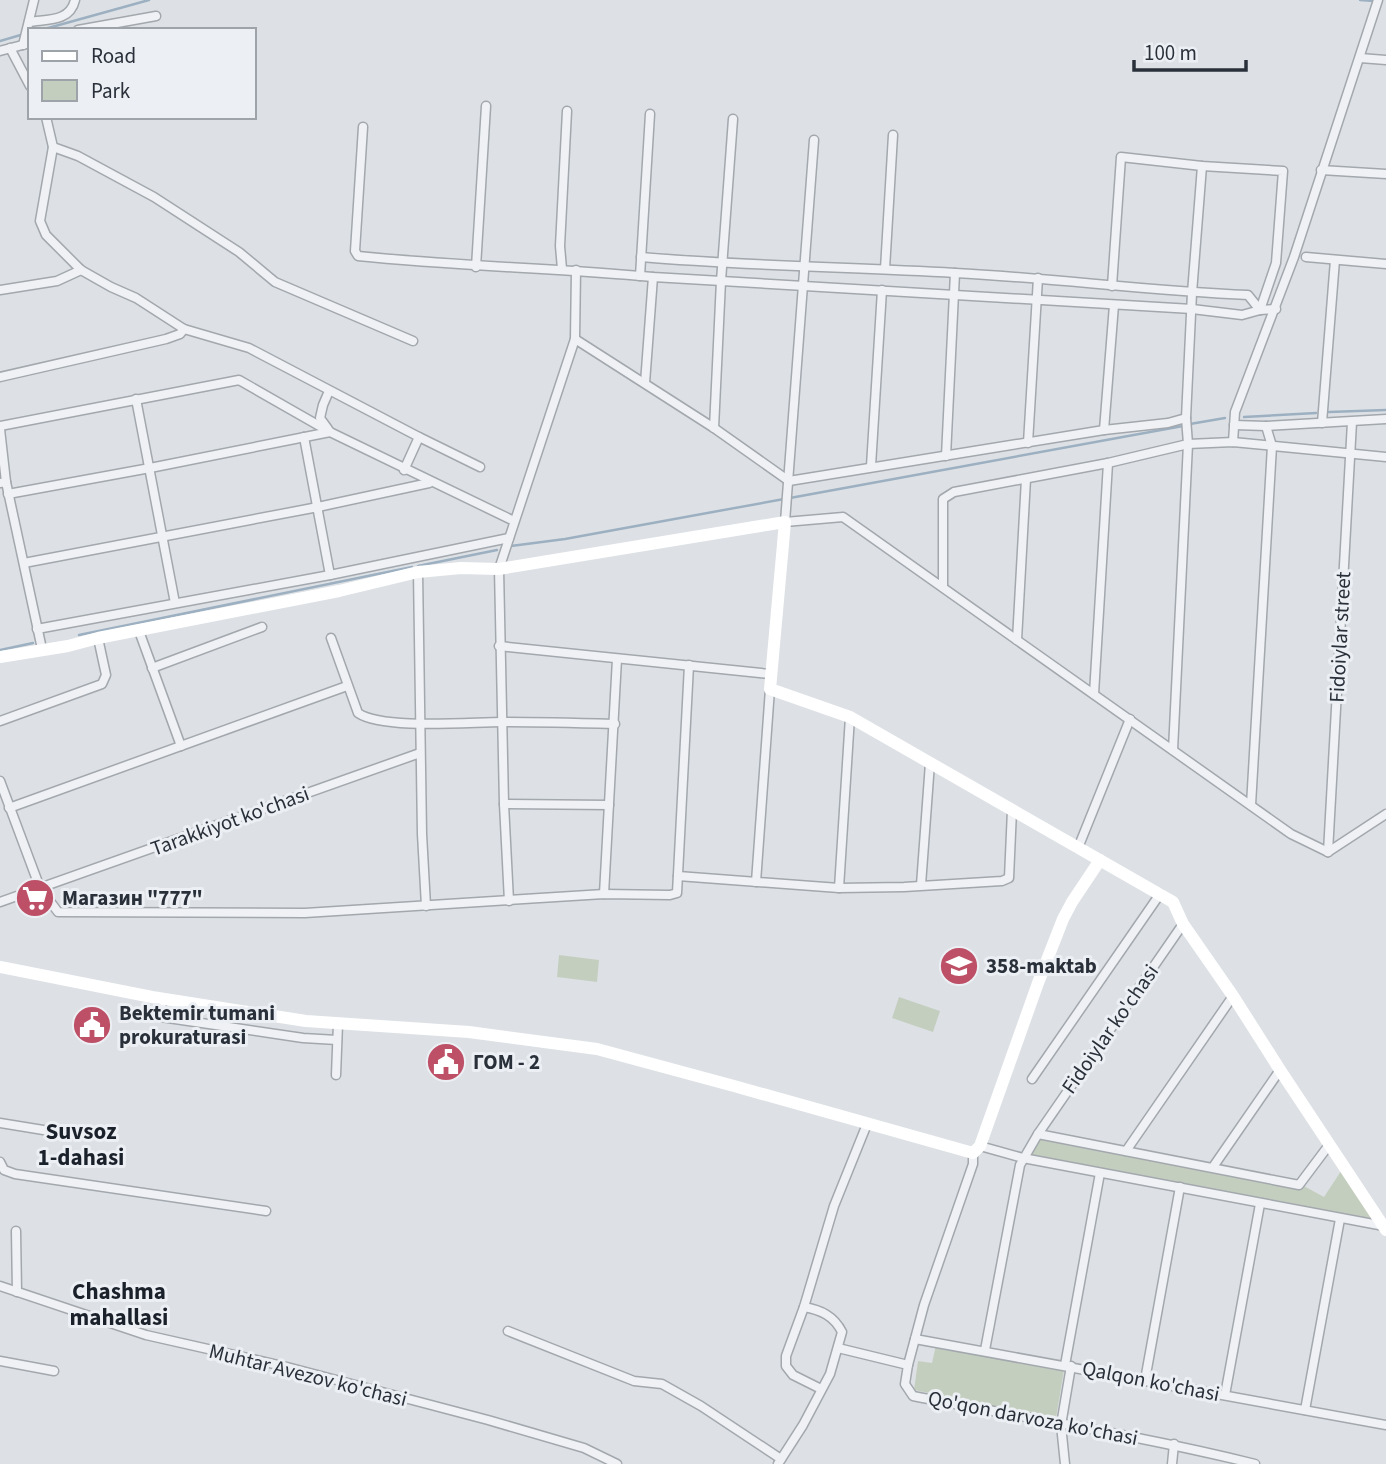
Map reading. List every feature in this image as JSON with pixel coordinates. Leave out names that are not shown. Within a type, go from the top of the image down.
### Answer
[{"type":"street","points":[[0,51],[26,44],[34,0]]},
{"type":"street","points":[[28,25],[69,14],[75,0]]},
{"type":"street","points":[[1233,442],[1235,412],[1276,309],[1378,2]]},
{"type":"street","points":[[89,28],[156,16]]},
{"type":"street","points":[[10,48],[28,82]]},
{"type":"street","points":[[1360,58],[1386,60]]},
{"type":"street","points":[[476,267],[486,106]]},
{"type":"street","points":[[562,269],[560,246],[567,111]]},
{"type":"street","points":[[640,276],[650,114]]},
{"type":"street","points":[[46,119],[53,147],[40,221],[46,235],[81,270],[136,298],[184,329],[249,348],[480,467]]},
{"type":"street","points":[[714,428],[733,120]]},
{"type":"street","points":[[363,127],[355,254],[476,267],[562,269],[653,277],[1192,309],[1242,315],[1276,309]]},
{"type":"street","points":[[885,269],[893,135]]},
{"type":"street","points":[[757,881],[770,674],[789,481],[814,140]]},
{"type":"street","points":[[53,147],[78,156],[154,197],[239,252],[275,282],[413,341]]},
{"type":"street","points":[[1112,286],[1121,157],[1283,171],[1276,263],[1260,310]]},
{"type":"street","points":[[1173,750],[1188,444],[1186,418],[1192,293],[1202,166]]},
{"type":"street","points":[[1321,170],[1386,174]]},
{"type":"street","points":[[641,257],[723,264],[955,272],[1192,293],[1248,295],[1260,310]]},
{"type":"street","points":[[1306,257],[1386,264]]},
{"type":"street","points":[[1322,423],[1335,260]]},
{"type":"street","points":[[0,290],[57,281],[81,270]]},
{"type":"street","points":[[509,901],[503,804],[499,569],[575,339],[576,270]]},
{"type":"street","points":[[946,456],[955,272]]},
{"type":"street","points":[[645,383],[653,277]]},
{"type":"street","points":[[1028,443],[1038,278]]},
{"type":"street","points":[[871,466],[882,290]]},
{"type":"street","points":[[1104,430],[1114,304]]},
{"type":"street","points":[[0,377],[166,339],[180,334],[184,329]]},
{"type":"street","points":[[575,339],[714,428],[789,481],[1104,430],[1168,423],[1186,418]]},
{"type":"street","points":[[42,649],[8,494],[3,483],[0,427],[239,380],[404,470],[514,521]]},
{"type":"street","points":[[329,391],[320,418],[330,432]]},
{"type":"street","points":[[136,399],[175,603]]},
{"type":"street","points":[[1234,425],[1266,426],[1386,419]]},
{"type":"street","name":"Fidoiylar street","points":[[1328,852],[1352,422]]},
{"type":"street","points":[[1251,805],[1272,446],[1266,426]]},
{"type":"street","points":[[8,494],[330,432]]},
{"type":"street","points":[[304,437],[330,575]]},
{"type":"street","points":[[404,470],[419,437]]},
{"type":"street","points":[[943,587],[943,499],[954,492],[1108,463],[1188,444],[1233,442],[1386,457]]},
{"type":"street","points":[[1094,694],[1108,463]]},
{"type":"street","points":[[1017,640],[1026,479]]},
{"type":"street","points":[[24,563],[318,507],[430,482]]},
{"type":"street","points":[[0,657],[68,646],[339,591],[418,572],[461,568],[499,569],[785,522],[843,517],[1292,834],[1328,852],[1386,814]]},
{"type":"street","points":[[37,629],[330,575],[509,538]]},
{"type":"street","points":[[418,572],[420,754],[426,906]]},
{"type":"street","points":[[152,668],[262,627]]},
{"type":"street","points":[[139,631],[181,746]]},
{"type":"street","points":[[0,721],[102,684],[106,675],[99,638]]},
{"type":"street","points":[[331,638],[358,713],[364,716],[420,724],[615,724]]},
{"type":"street","points":[[499,646],[770,674]]},
{"type":"street","points":[[604,894],[617,659]]},
{"type":"street","points":[[0,781],[40,888],[52,907],[66,914],[229,911],[304,913],[604,894],[670,895],[677,892],[689,665]]},
{"type":"street","points":[[9,807],[347,686]]},
{"type":"street","points":[[770,689],[850,717],[1160,894],[1176,906],[1182,924],[1233,996],[1385,1228]]},
{"type":"street","points":[[839,888],[850,717]]},
{"type":"street","points":[[1077,848],[1130,719]]},
{"type":"street","name":"Tarakkiyot ko'chasi","points":[[0,902],[420,754]]},
{"type":"street","points":[[921,886],[929,763]]},
{"type":"street","points":[[503,804],[609,805]]},
{"type":"street","points":[[678,876],[839,888],[1002,881],[1009,878],[1012,810]]},
{"type":"street","points":[[908,1365],[976,1150],[1038,982],[1063,919],[1100,860]]},
{"type":"street","name":"Fidoiylar ko'chasi","points":[[1032,1079],[1160,894]]},
{"type":"street","name":"Fidoiylar ko'chasi","points":[[985,1350],[1023,1158],[1182,924]]},
{"type":"street","points":[[0,967],[162,999],[338,1024],[460,1031],[609,1052],[867,1124],[976,1150],[1385,1228]]},
{"type":"street","points":[[1126,1151],[1233,996]]},
{"type":"street","points":[[162,999],[161,1017],[303,1038],[337,1040]]},
{"type":"street","points":[[336,1075],[338,1024]]},
{"type":"street","points":[[1213,1167],[1279,1070]]},
{"type":"street","points":[[0,1123],[74,1135]]},
{"type":"street","points":[[821,1390],[793,1375],[786,1366],[786,1356],[804,1307],[834,1206],[867,1124]]},
{"type":"street","points":[[1038,1133],[1299,1185],[1329,1145]]},
{"type":"street","points":[[0,1162],[4,1170],[15,1174],[265,1211]]},
{"type":"street","points":[[1065,1464],[1061,1425],[1068,1366],[1100,1173]]},
{"type":"street","points":[[1145,1380],[1180,1188]]},
{"type":"street","points":[[1225,1395],[1261,1204]]},
{"type":"street","points":[[1305,1410],[1340,1219]]},
{"type":"street","points":[[16,1231],[17,1292]]},
{"type":"street","name":"Muhtar Avezov ko'chasi","points":[[0,1286],[159,1338],[287,1367],[488,1420],[584,1448],[617,1464]]},
{"type":"street","points":[[508,1331],[634,1381],[662,1384],[701,1406],[779,1461],[803,1425],[830,1374],[842,1332],[836,1320],[804,1307]]},
{"type":"street","name":"Qalqon ko'chasi","points":[[915,1339],[1386,1424]]},
{"type":"street","name":"Qo'qon darvoza ko'chasi","points":[[838,1348],[908,1365],[905,1384],[913,1396],[1174,1444],[1255,1464]]},
{"type":"street","points":[[0,1361],[54,1371]]},
{"type":"street","points":[[1172,1464],[1174,1444]]},
{"type":"green space","points":[[559,955],[599,960],[597,982],[557,977]]},
{"type":"green space","points":[[899,997],[940,1011],[933,1032],[892,1018]]},
{"type":"green space","points":[[1041,1137],[1302,1185],[1324,1197],[1341,1171],[1373,1220],[1036,1158],[1031,1154]]},
{"type":"green space","points":[[936,1345],[1064,1370],[1056,1418],[914,1390],[918,1361],[932,1363]]},
{"type":"waterway","points":[[48,28],[149,0]]},
{"type":"waterway","points":[[1360,0],[1374,1]]},
{"type":"waterway","points":[[0,41],[24,34]]},
{"type":"waterway","points":[[1329,412],[1386,410]]},
{"type":"waterway","points":[[1244,417],[1316,413]]},
{"type":"waterway","points":[[1190,424],[1225,418]]},
{"type":"waterway","points":[[790,498],[1183,426]]},
{"type":"waterway","points":[[511,546],[565,539],[784,499]]},
{"type":"waterway","points":[[418,566],[497,550]]},
{"type":"waterway","points":[[79,635],[412,567]]},
{"type":"waterway","points":[[0,650],[33,643]]},
{"type":"place","name":"Магазин \"777\"","points":[[35,898]]},
{"type":"place","name":"358-maktab","points":[[959,966]]},
{"type":"place","name":"Bektemir tumani prokuraturasi","points":[[92,1025]]},
{"type":"place","name":"ГОМ - 2","points":[[446,1062]]},
{"type":"district","name":"Suvsoz 1-dahasi","points":[[81,1144]]},
{"type":"district","name":"Chashma mahallasi","points":[[119,1304]]}]
